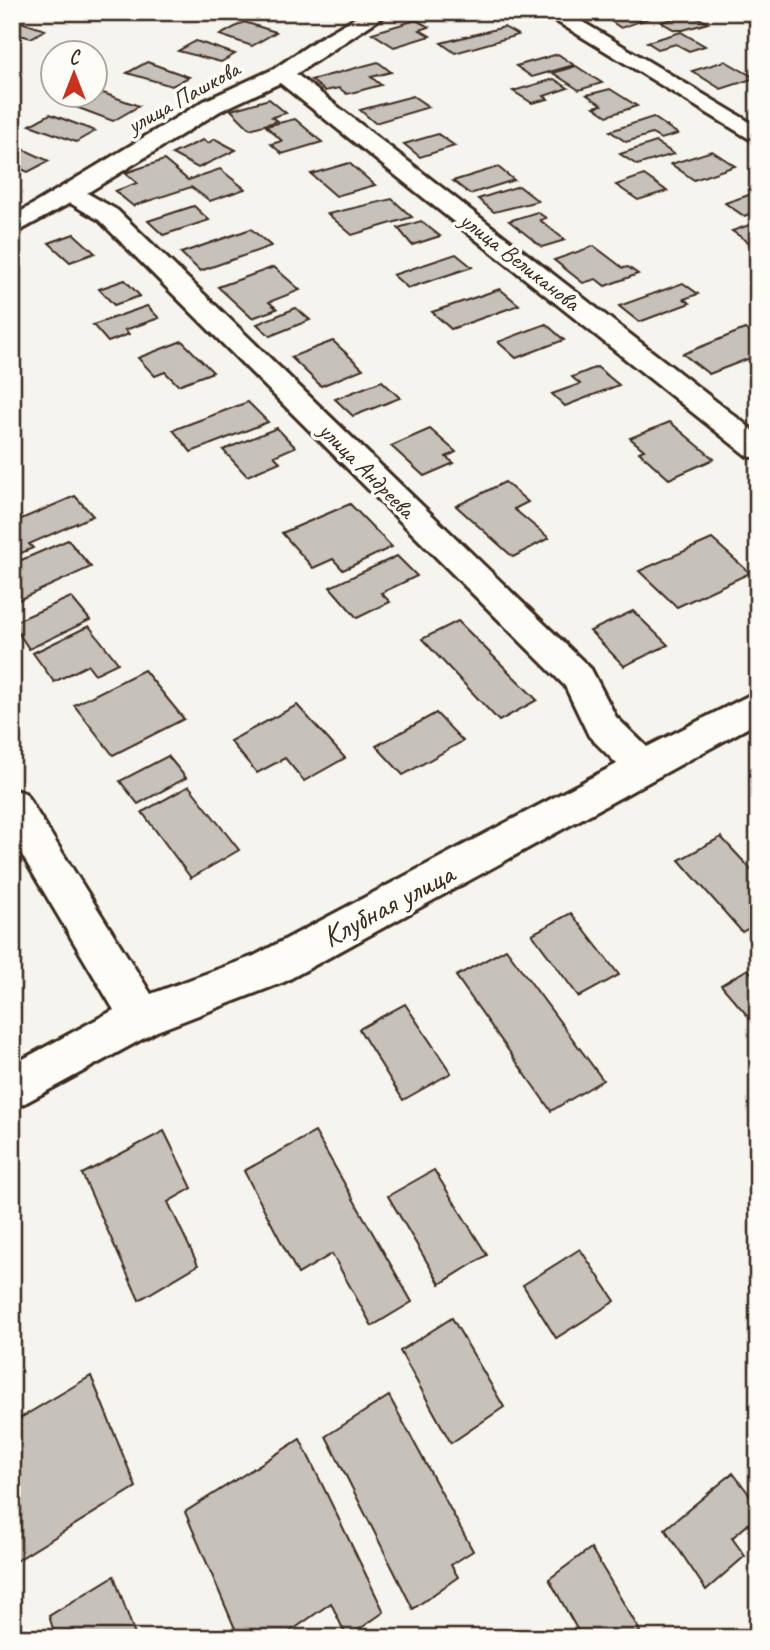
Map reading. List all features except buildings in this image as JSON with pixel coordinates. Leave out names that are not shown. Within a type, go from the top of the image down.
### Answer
[{"type":"street","name":"улица Пашкова","points":[[12,228],[212,106],[282,74],[325,43],[380,12]]},
{"type":"street","points":[[551,12],[758,136]]},
{"type":"street","name":"улица Великанова","points":[[282,74],[758,449]]},
{"type":"street","name":"улица Андреева","points":[[70,193],[108,215],[579,678],[603,726],[644,767]]},
{"type":"street","name":"Клубная улица","points":[[12,1089],[142,1017],[270,968],[758,705]]},
{"type":"street","points":[[12,804],[142,1017]]}]
